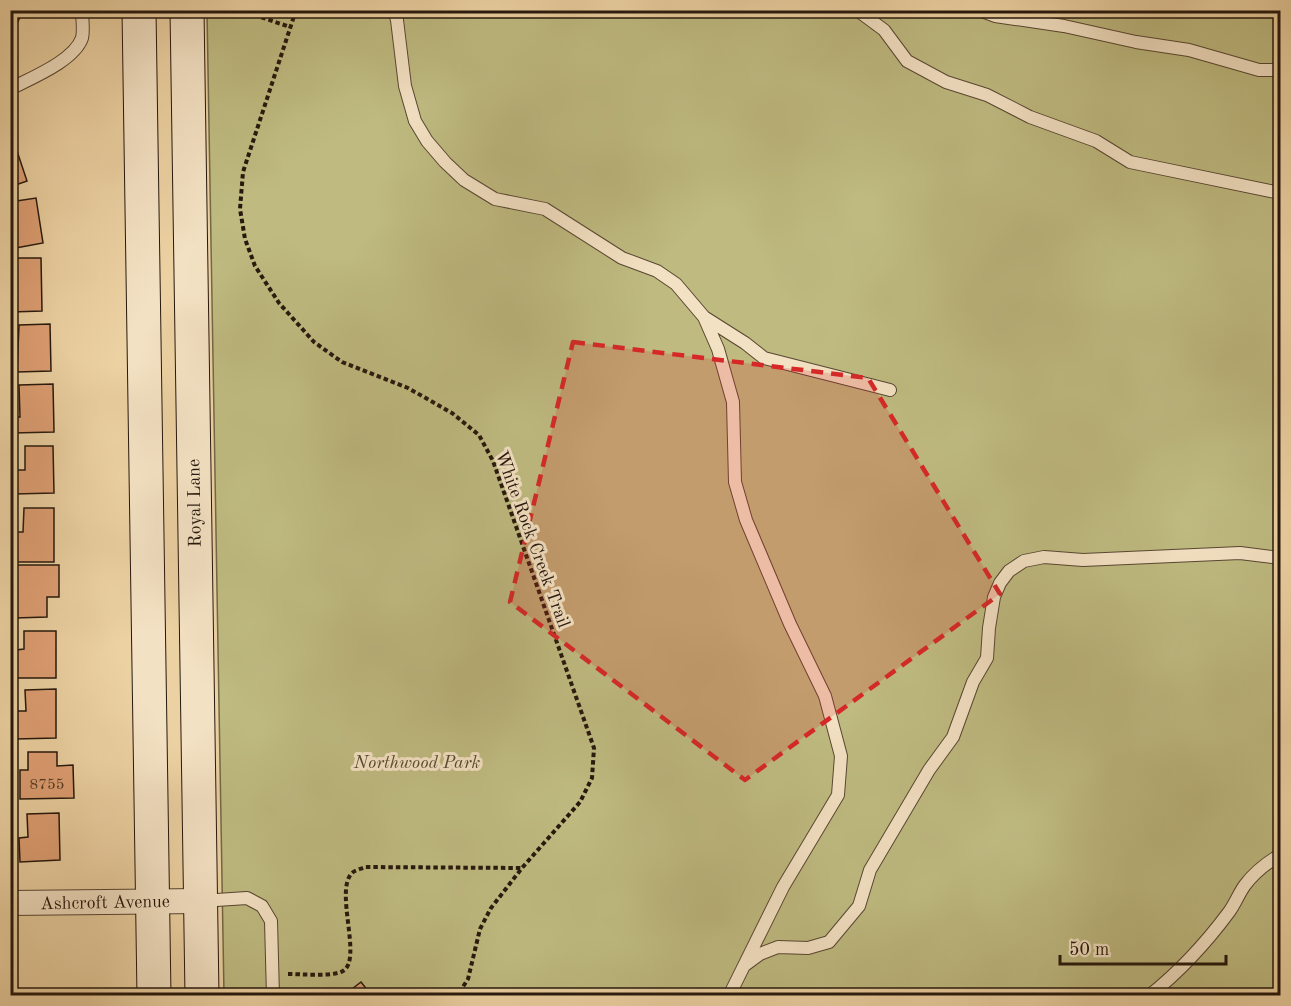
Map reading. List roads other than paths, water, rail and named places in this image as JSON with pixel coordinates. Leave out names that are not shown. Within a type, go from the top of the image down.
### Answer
[{"type":"main road","points":[[139,10],[154,996]]},
{"type":"main road","name":"Royal Lane","points":[[187,10],[202,996]]},
{"type":"street","name":"Ashcroft Avenue","points":[[10,903],[200,901]]},
{"type":"lane","points":[[10,89],[69,56],[77,48],[83,36],[82,10]]},
{"type":"lane","points":[[394,10],[405,86],[415,121],[427,141],[445,162],[464,180],[495,199],[545,209],[622,258],[657,271],[676,284],[704,317],[718,349],[733,402],[735,482],[746,520],[790,624],[825,696],[841,756],[838,795],[798,859],[729,996]]},
{"type":"lane","points":[[857,10],[884,30],[907,62],[946,82],[987,95],[1030,117],[1096,141],[1130,162],[1281,193]]},
{"type":"lane","points":[[979,10],[995,16],[1189,50],[1259,70],[1281,70]]},
{"type":"lane","points":[[704,317],[764,358],[890,390]]},
{"type":"lane","points":[[743,966],[760,954],[778,947],[808,948],[829,942],[859,906],[870,870],[929,770],[953,737],[973,682],[987,658],[994,597],[1009,571],[1024,561],[1044,557],[1083,560],[1240,553],[1281,558]]},
{"type":"lane","points":[[1149,996],[1171,978],[1203,943],[1230,911],[1245,885],[1281,855]]},
{"type":"lane","points":[[200,901],[247,898],[262,906],[271,921],[273,996]]},
{"type":"park label","name":"Northwood Park","points":[[417,762]]}]
